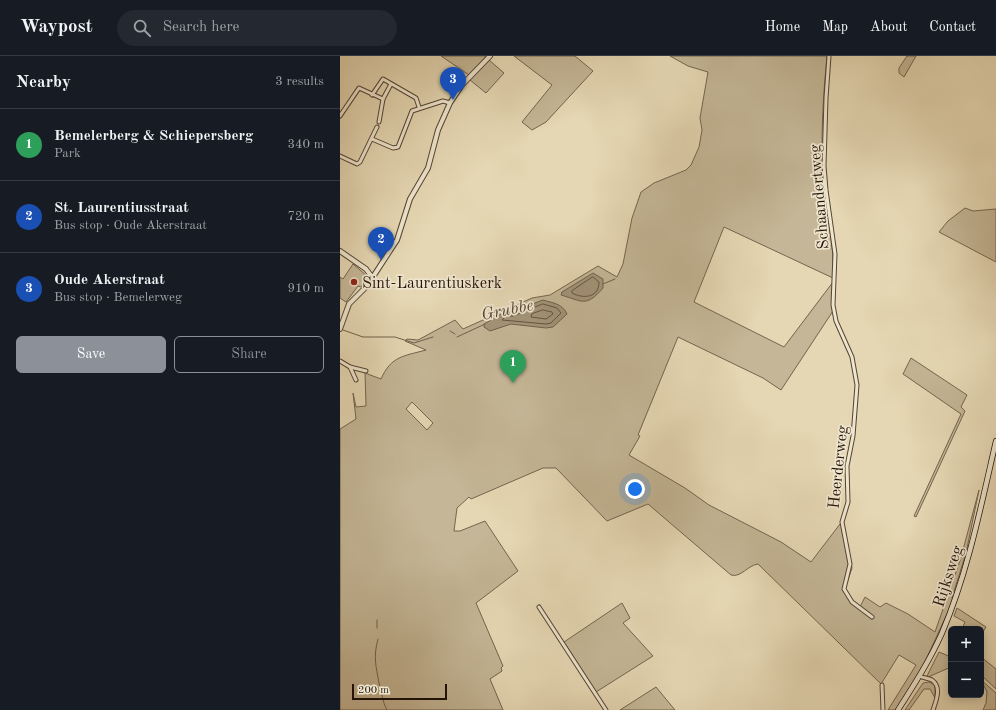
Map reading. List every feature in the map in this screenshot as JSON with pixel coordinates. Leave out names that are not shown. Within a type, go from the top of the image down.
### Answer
[{"type":"main road","name":"Rijksweg","points":[[898,710],[919,676],[942,633],[963,577],[996,441]]},
{"type":"street","points":[[340,329],[347,307],[367,286],[396,240],[410,199],[428,168],[438,130],[450,103],[460,88],[490,56]]},
{"type":"street","name":"Schaandertweg","points":[[829,56],[824,157],[826,190],[835,258],[834,311]]},
{"type":"street","points":[[372,95],[383,79],[416,98],[419,108]]},
{"type":"street","points":[[379,122],[383,99],[391,84]]},
{"type":"street","points":[[340,116],[358,89],[383,99]]},
{"type":"street","points":[[372,139],[393,148],[398,147],[412,112],[419,108],[444,101],[450,103]]},
{"type":"street","points":[[340,156],[358,164],[377,127]]},
{"type":"street","points":[[340,251],[366,269],[372,277]]},
{"type":"street","points":[[366,269],[376,270]]},
{"type":"street","name":"Heerderweg","points":[[834,311],[838,326],[851,352],[856,380],[854,430],[847,466],[848,502],[842,526],[850,564],[844,589],[852,602],[872,617]]},
{"type":"street","points":[[340,361],[350,367],[366,371]]},
{"type":"street","points":[[350,367],[356,380]]},
{"type":"street","points":[[539,607],[606,710]]},
{"type":"street","points":[[919,676],[931,680],[936,686],[938,694],[933,710]]},
{"type":"street","points":[[882,685],[883,710]]},
{"type":"shaded area","points":[[441,56],[488,56],[469,75]]},
{"type":"shaded area","points":[[514,56],[575,56],[593,71],[546,122],[532,130],[522,122],[552,85]]},
{"type":"shaded area","points":[[670,56],[827,56],[823,104],[822,152],[825,196],[832,242],[833,278],[724,227],[694,302],[784,347],[833,282],[833,311],[781,390],[763,378],[678,337],[638,435],[640,436],[629,455],[685,488],[709,505],[781,542],[811,562],[840,524],[844,524],[852,568],[845,589],[852,601],[860,607],[865,597],[880,607],[886,603],[908,614],[935,632],[963,552],[965,552],[963,550],[979,490],[966,553],[952,598],[953,601],[923,666],[897,710],[888,710],[916,665],[899,655],[881,684],[758,564],[738,575],[731,575],[648,504],[607,521],[556,468],[543,468],[471,499],[469,497],[457,508],[454,531],[460,531],[485,521],[518,571],[476,603],[503,666],[501,668],[502,671],[490,679],[503,710],[340,710],[340,429],[356,419],[353,393],[356,407],[366,406],[365,373],[381,379],[385,371],[394,361],[399,358],[426,350],[405,341],[407,339],[418,340],[455,320],[463,329],[532,298],[550,295],[598,266],[617,277],[623,264],[632,218],[641,192],[654,183],[686,170],[691,165],[699,147],[702,130],[700,118],[708,72],[688,66]],"holes":[[[412,402],[433,423],[427,430],[406,409]]]},
{"type":"shaded area","points":[[907,56],[916,56],[904,77],[899,73],[899,68]]},
{"type":"shaded area","points":[[489,60],[504,73],[486,93],[470,80]]},
{"type":"shaded area","points":[[965,208],[973,211],[996,209],[996,262],[939,232],[948,221]]},
{"type":"shaded area","points":[[353,264],[367,276],[361,287],[358,286],[346,302],[340,298],[340,277],[343,279]]},
{"type":"shaded area","points":[[911,358],[967,395],[961,407],[965,411],[916,517],[914,516],[961,414],[903,374]]},
{"type":"shaded area","points":[[622,603],[630,618],[623,623],[653,656],[596,692],[564,642]]},
{"type":"shaded area","points":[[957,608],[986,627],[984,630],[984,626],[963,626],[965,622],[954,616]]},
{"type":"shaded area","points":[[939,652],[948,656],[948,668],[926,678]]},
{"type":"shaded area","points":[[984,659],[996,669],[996,689],[984,678]]},
{"type":"shaded area","points":[[929,682],[935,685],[935,698],[930,689],[924,689],[909,710],[905,710],[923,683]]},
{"type":"shaded area","points":[[984,683],[996,693],[996,710],[983,710],[986,703],[987,692]]},
{"type":"shaded area","points":[[656,687],[675,710],[620,710]]},
{"type":"water","points":[[593,273],[603,279],[603,288],[588,301],[579,301],[561,295],[562,292]]},
{"type":"water","points":[[543,300],[560,306],[567,314],[553,327],[546,328],[511,324],[490,331],[484,327],[484,324],[505,312],[512,312]]},
{"type":"waterway","name":"Grubbe","points":[[603,284],[615,279]]},
{"type":"waterway","name":"Grubbe","points":[[457,337],[485,324]]},
{"type":"waterway","points":[[343,330],[363,337],[395,337],[414,343],[433,337]]},
{"type":"waterway","name":"Grubbe","points":[[450,331],[455,334]]},
{"type":"waterway","name":"Grubbe","points":[[377,620],[377,628]]},
{"type":"waterway","name":"Grubbe","points":[[378,639],[375,656],[376,666],[383,700],[387,710]]},
{"type":"place","name":"Oude Akerstraat","points":[[453,100]]},
{"type":"place","name":"St. Laurentiusstraat","points":[[381,260]]},
{"type":"place","name":"Sint-Laurentiuskerk","points":[[354,282]]},
{"type":"place","name":"Bemelerberg & Schiepersberg","points":[[513,383]]}]
